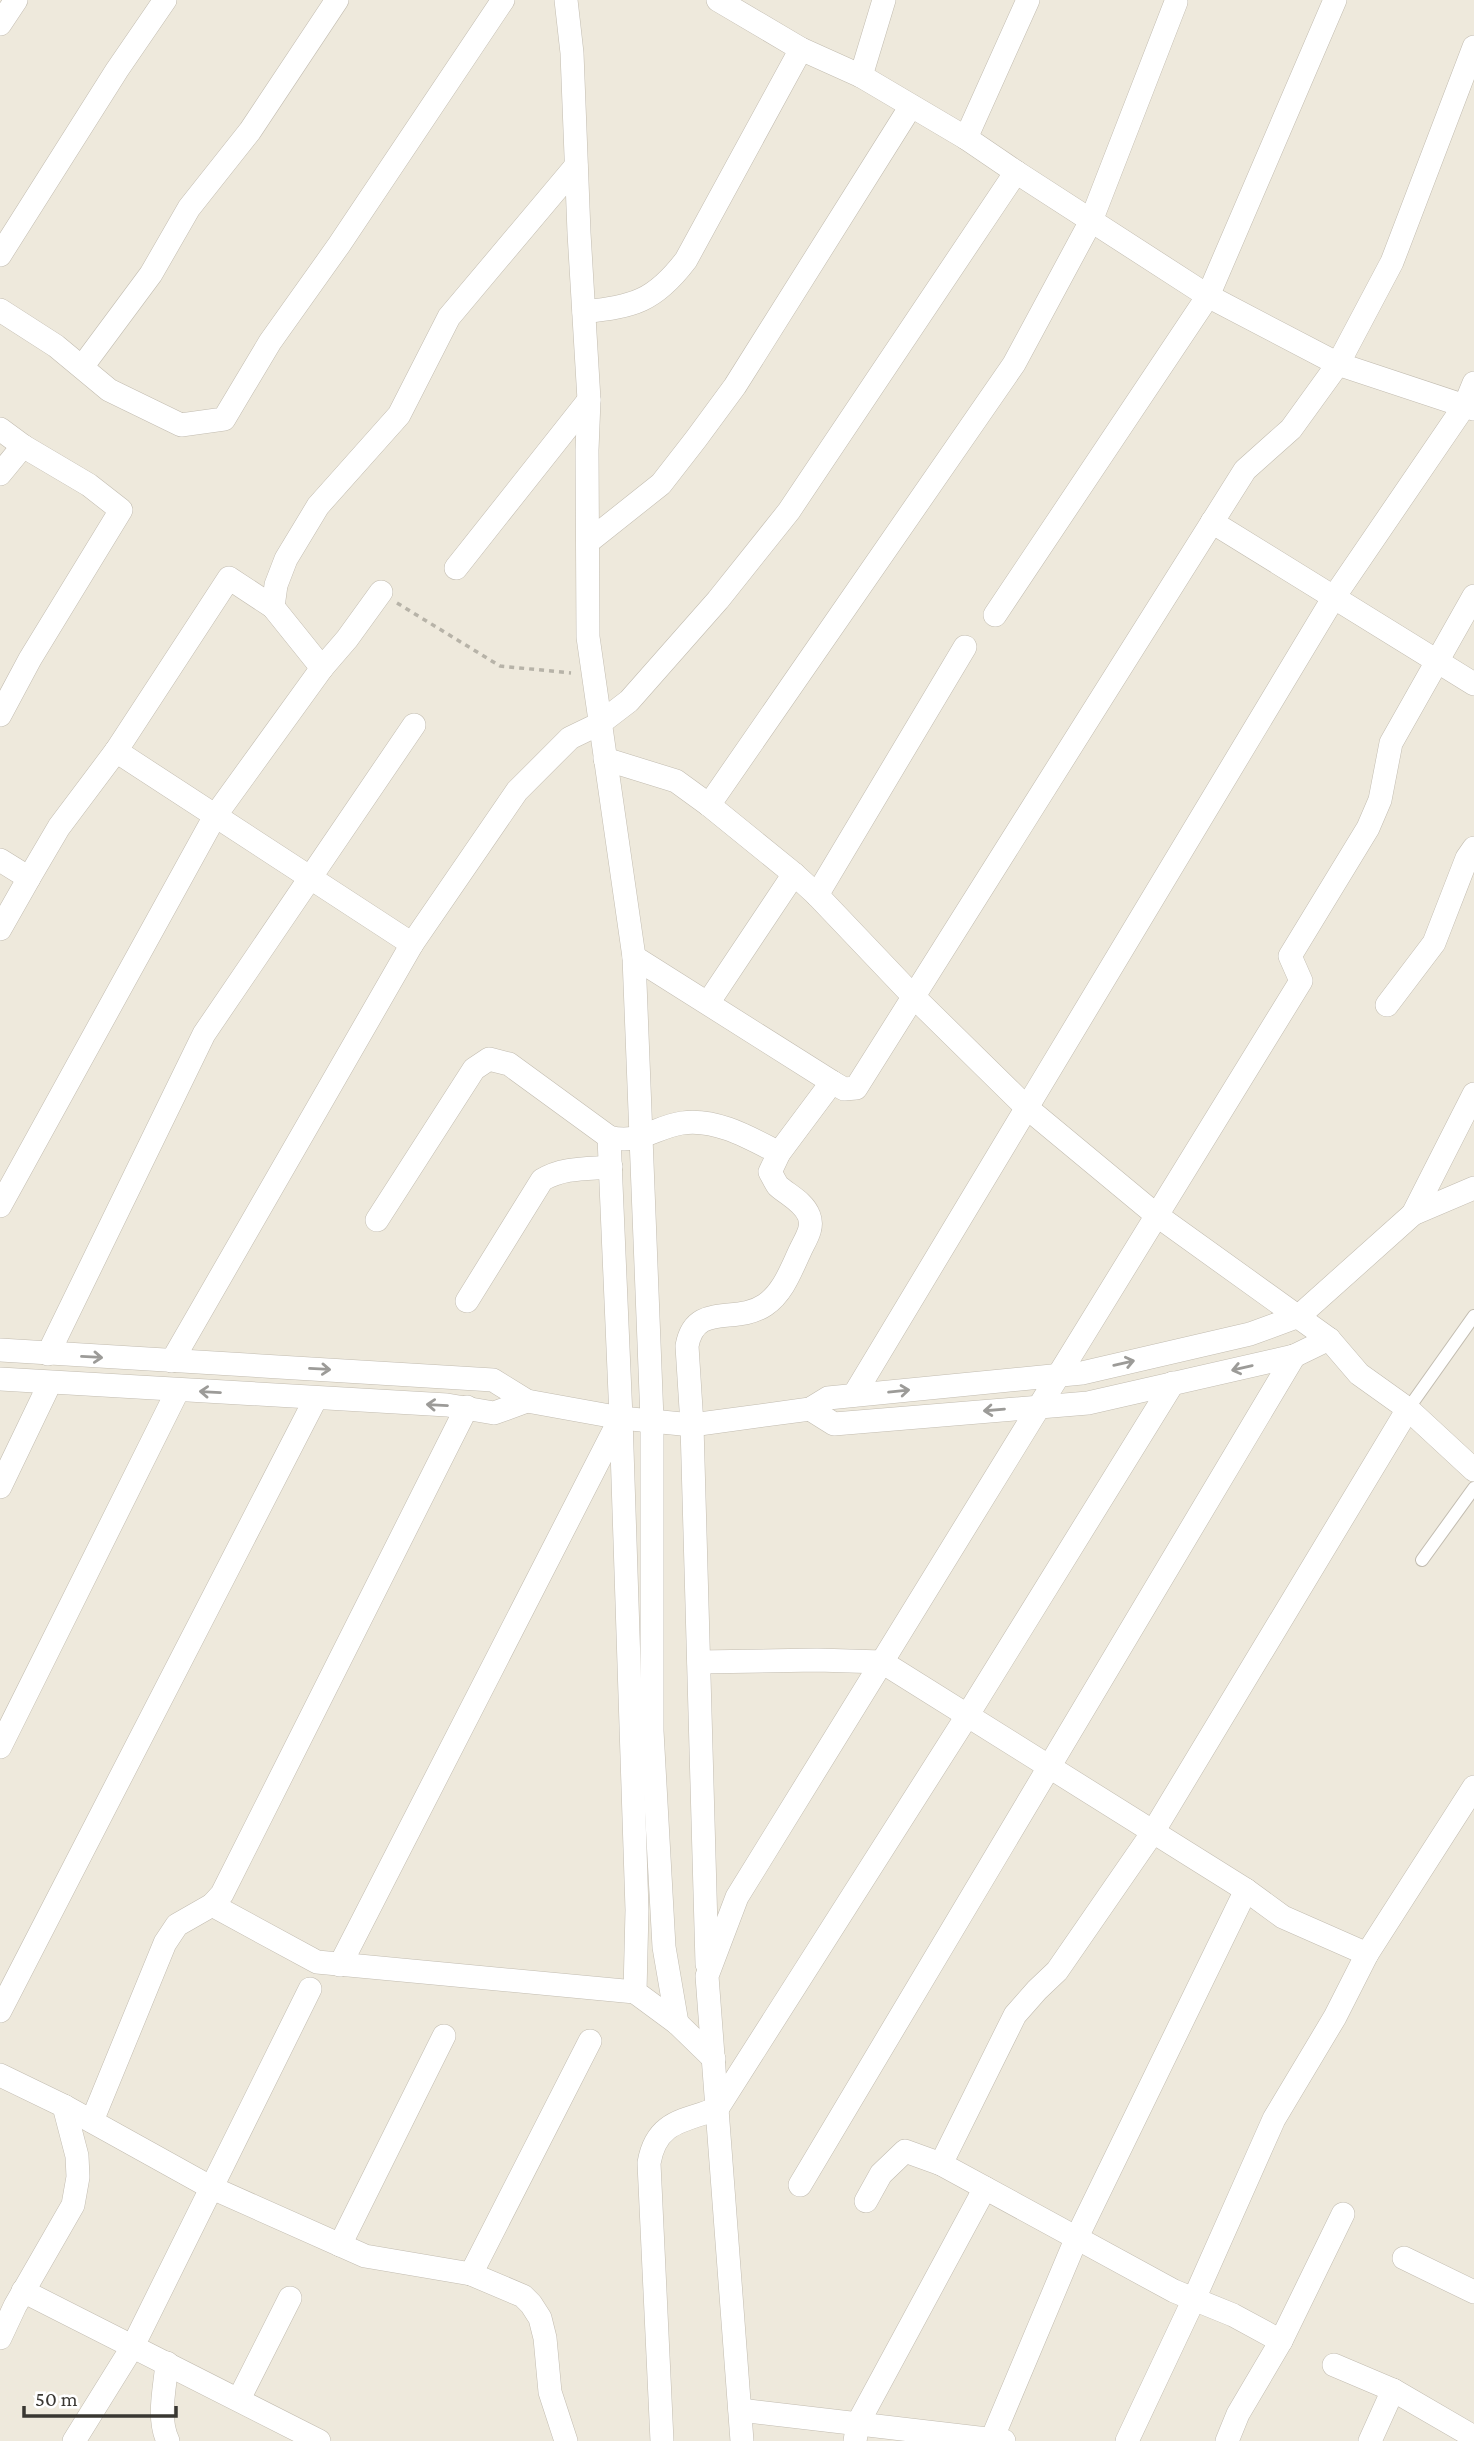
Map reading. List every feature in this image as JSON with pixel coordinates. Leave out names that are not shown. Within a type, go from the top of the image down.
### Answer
[{"type":"street","points":[[0,24],[16,0]]},
{"type":"street","points":[[0,256],[117,70],[165,0]]},
{"type":"street","points":[[82,367],[151,274],[189,208],[250,131],[337,0]]},
{"type":"street","points":[[0,310],[56,346],[109,390],[181,425],[224,419],[270,342],[339,245],[503,0]]},
{"type":"street","points":[[566,0],[572,53],[589,400],[588,637],[634,957],[652,1420],[652,1731],[664,1947],[677,2022]]},
{"type":"street","points":[[861,76],[884,0]]},
{"type":"street","points":[[966,138],[1028,0]]},
{"type":"street","points":[[995,615],[1208,296],[1335,0]]},
{"type":"street","points":[[724,1],[801,49],[861,76],[966,138],[1208,296],[1338,364],[1470,407]]},
{"type":"street","points":[[709,805],[1014,364],[1091,221],[1175,2]]},
{"type":"street","points":[[634,957],[832,1082],[844,1089],[856,1088],[1245,470],[1291,429],[1338,364],[1391,262],[1474,47]]},
{"type":"street","points":[[584,312],[618,308],[647,298],[669,282],[686,260],[801,49]]},
{"type":"street","points":[[588,542],[661,484],[696,439],[735,386],[911,106]]},
{"type":"street","points":[[273,607],[276,584],[286,559],[318,506],[399,415],[449,317],[576,166]]},
{"type":"street","points":[[172,1361],[412,944],[517,791],[570,737],[599,724],[629,701],[718,600],[789,511],[1016,172]]},
{"type":"street","points":[[855,1395],[1334,597],[1470,407],[1474,383]]},
{"type":"street","points":[[456,568],[589,400]]},
{"type":"street","points":[[0,429],[23,446],[89,485],[121,510],[30,659],[0,715]]},
{"type":"street","points":[[0,474],[23,446]]},
{"type":"street","points":[[1212,522],[1474,684]]},
{"type":"street","points":[[0,929],[60,827],[116,751],[229,578],[273,607],[322,668]]},
{"type":"street","points":[[0,1206],[215,816],[322,668],[381,592]]},
{"type":"street","points":[[707,1976],[737,1897],[1060,1375],[1155,1214],[1301,981],[1290,956],[1368,828],[1380,800],[1391,743],[1474,596]]},
{"type":"street","points":[[817,895],[965,647]]},
{"type":"street","points":[[48,1354],[204,1034],[414,725]]},
{"type":"street","points":[[116,751],[412,944]]},
{"type":"street","points":[[606,759],[676,782],[709,805],[794,874],[1026,1107],[1155,1214],[1329,1339],[1359,1374],[1408,1409],[1474,1470]]},
{"type":"street","points":[[1387,1005],[1434,943],[1467,858],[1474,848]]},
{"type":"street","points":[[0,860],[29,878]]},
{"type":"street","points":[[708,1003],[794,874]]},
{"type":"street","points":[[377,1220],[474,1069],[489,1059],[509,1064],[609,1136],[620,1139],[642,1137],[682,1123],[707,1125],[738,1132],[779,1153]]},
{"type":"street","points":[[742,2441],[707,1976],[692,1425],[687,1346],[689,1334],[695,1324],[705,1318],[762,1308],[773,1300],[782,1287],[811,1225],[809,1214],[791,1194],[777,1185],[770,1172],[779,1153],[832,1082]]},
{"type":"street","points":[[1413,1214],[1474,1094]]},
{"type":"street","points":[[609,1136],[637,1910],[635,1992]]},
{"type":"street","points":[[467,1301],[542,1180],[565,1170],[611,1167]]},
{"type":"street","points":[[0,1350],[494,1380],[527,1401],[621,1418],[692,1425],[810,1409],[828,1398],[1082,1373],[1250,1334],[1299,1316],[1413,1214],[1474,1188]]},
{"type":"street","points":[[810,1409],[834,1424],[1088,1402],[1294,1356],[1329,1339]]},
{"type":"street","points":[[800,2185],[1294,1356]]},
{"type":"street","points":[[0,1379],[467,1407],[494,1413],[527,1401]]},
{"type":"street","points":[[0,1487],[50,1383]]},
{"type":"street","points":[[662,2441],[649,2163],[652,2147],[660,2133],[680,2122],[718,2109],[967,1716],[1173,1383]]},
{"type":"street","points":[[0,1747],[178,1390]]},
{"type":"street","points":[[0,2011],[316,1398]]},
{"type":"street","points":[[92,2121],[165,1942],[177,1925],[212,1905],[222,1894],[467,1407]]},
{"type":"street","points":[[941,2164],[1015,2015],[1057,1971],[1153,1832],[1408,1409]]},
{"type":"street","points":[[340,1965],[621,1418]]},
{"type":"street","points":[[699,1662],[882,1662],[1246,1890],[1283,1917],[1367,1954]]},
{"type":"street","points":[[1127,2441],[1275,2119],[1335,2017],[1367,1954],[1474,1787]]},
{"type":"street","points":[[740,2410],[856,2432],[998,2440],[1077,2237],[1246,1890]]},
{"type":"street","points":[[212,1905],[317,1962],[635,1992],[677,2022],[713,2059]]},
{"type":"street","points":[[74,2441],[133,2346],[310,1989]]},
{"type":"street","points":[[340,2245],[444,2036]]},
{"type":"street","points":[[471,2274],[590,2041]]},
{"type":"street","points":[[0,2075],[64,2106],[210,2187],[365,2256],[471,2274],[523,2296],[540,2318],[545,2338],[550,2392],[566,2441]]},
{"type":"street","points":[[0,2338],[23,2291],[73,2205],[78,2177],[77,2156],[64,2106]]},
{"type":"street","points":[[866,2201],[881,2174],[905,2151],[941,2164],[1174,2291],[1233,2315],[1281,2340]]},
{"type":"street","points":[[856,2432],[985,2188]]},
{"type":"street","points":[[1227,2441],[1238,2414],[1281,2340],[1343,2214]]},
{"type":"street","points":[[1404,2258],[1474,2292]]},
{"type":"street","points":[[23,2291],[319,2441]]},
{"type":"street","points":[[239,2399],[290,2298]]},
{"type":"street","points":[[167,2363],[162,2412],[168,2441]]},
{"type":"street","points":[[1334,2365],[1394,2390],[1474,2437]]},
{"type":"street","points":[[1370,2441],[1394,2390]]},
{"type":"lane","points":[[1408,1409],[1474,1316]]},
{"type":"lane","points":[[1422,1560],[1474,1488]]},
{"type":"path","points":[[381,592],[499,666],[551,672],[594,673]]}]
